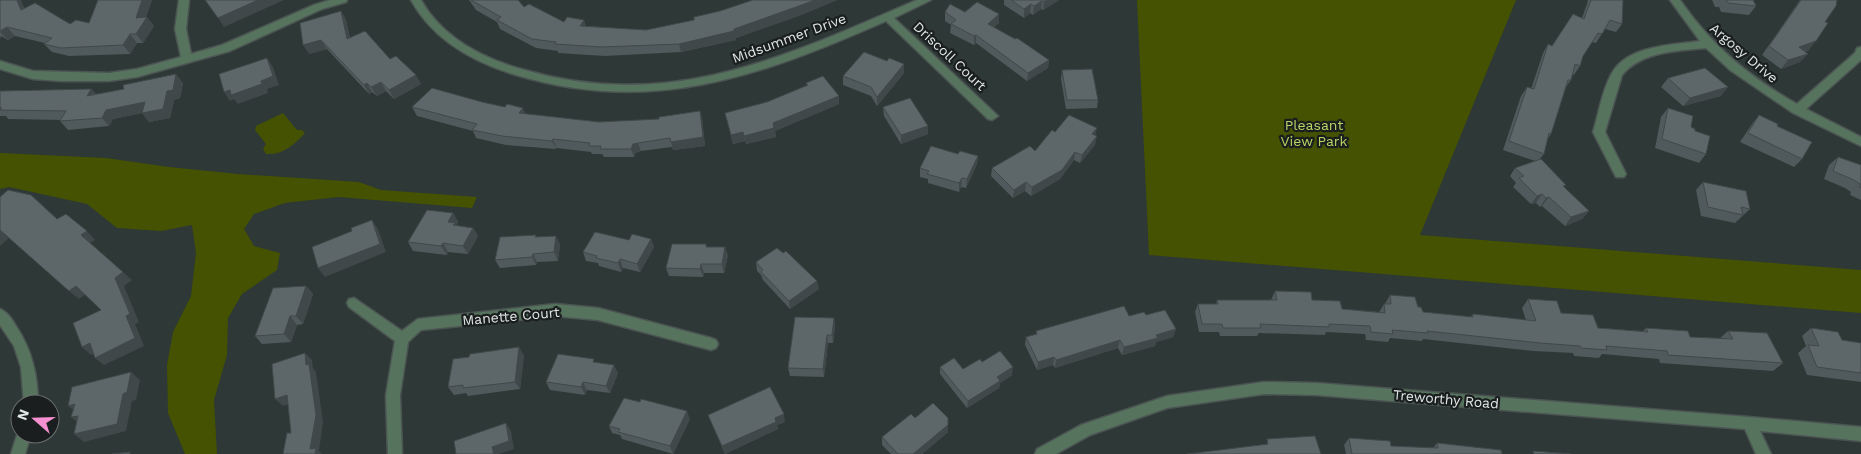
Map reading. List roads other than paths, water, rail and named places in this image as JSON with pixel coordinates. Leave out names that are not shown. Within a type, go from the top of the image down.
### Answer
[{"type":"street","points":[[184,0],[180,15],[180,41],[187,58]]},
{"type":"street","points":[[0,65],[33,75],[61,77],[109,77],[137,73],[226,48],[318,7],[342,0]]},
{"type":"street","name":"Midsummer Drive","points":[[416,0],[420,8],[445,36],[483,61],[530,76],[568,84],[636,89],[687,85],[737,74],[785,58],[926,0]]},
{"type":"street","name":"Argosy Drive","points":[[1675,0],[1690,25],[1706,44],[1757,86],[1797,110],[1861,142]]},
{"type":"street","name":"Driscoll Court","points":[[887,17],[992,116]]},
{"type":"street","points":[[1620,174],[1599,132],[1618,73],[1629,62],[1646,54],[1706,44]]},
{"type":"street","points":[[1797,110],[1860,55],[1861,51]]},
{"type":"street","points":[[354,303],[402,339],[393,395],[395,454]]},
{"type":"street","name":"Manette Court","points":[[402,339],[418,326],[555,310],[598,314],[710,344]]},
{"type":"street","points":[[0,315],[12,329],[22,346],[31,394]]},
{"type":"street","name":"Treworthy Road","points":[[1042,454],[1086,430],[1167,402],[1264,388],[1316,388],[1749,423],[1861,434]]},
{"type":"street","points":[[1749,423],[1764,454]]},
{"type":"park label","name":"Pleasant View Park","points":[[1314,134]]}]
